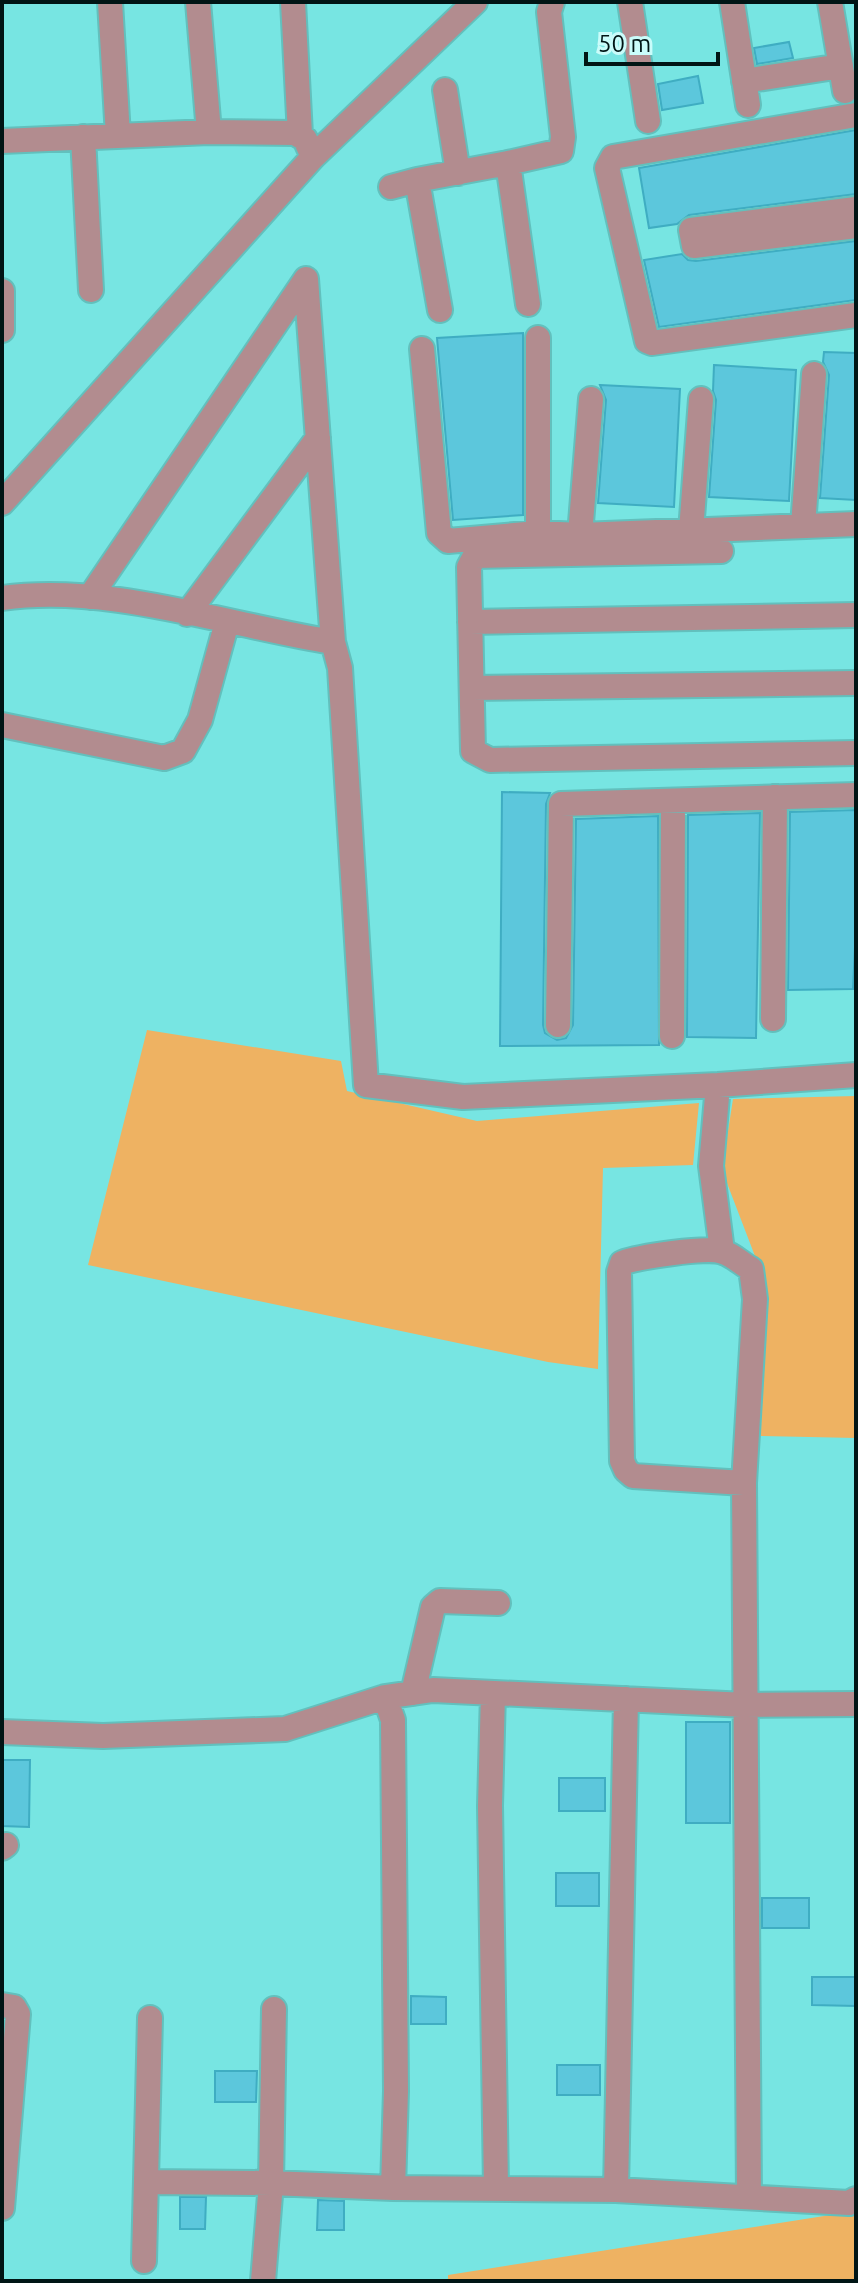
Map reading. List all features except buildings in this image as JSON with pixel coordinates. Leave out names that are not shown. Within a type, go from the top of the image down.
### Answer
[{"type":"street","points":[[110,2],[118,136]]},
{"type":"street","points":[[198,2],[209,132]]},
{"type":"street","points":[[293,2],[300,135],[313,157]]},
{"type":"street","points":[[2,503],[313,157],[475,2]]},
{"type":"street","points":[[391,187],[561,151],[563,137],[549,12],[552,2]]},
{"type":"street","points":[[630,2],[648,121]]},
{"type":"street","points":[[732,2],[746,93],[841,66]]},
{"type":"street","points":[[830,2],[845,91]]},
{"type":"street","points":[[445,90],[458,173]]},
{"type":"street","points":[[856,115],[613,157],[607,168],[647,341],[652,343],[856,315]]},
{"type":"street","points":[[2,141],[209,132],[300,135]]},
{"type":"street","points":[[83,137],[91,290]]},
{"type":"street","points":[[508,163],[528,304]]},
{"type":"street","points":[[417,180],[440,310]]},
{"type":"street","points":[[856,209],[691,230],[694,246],[856,226]]},
{"type":"street","points":[[90,597],[306,279],[333,642],[340,668],[366,1085],[463,1097],[856,1075]]},
{"type":"street","points":[[2,291],[2,330]]},
{"type":"street","points":[[538,338],[538,533]]},
{"type":"street","points":[[422,349],[439,533],[448,541],[538,533],[580,535],[856,524]]},
{"type":"street","points":[[803,526],[814,374]]},
{"type":"street","points":[[580,535],[591,399]]},
{"type":"street","points":[[691,531],[701,399]]},
{"type":"street","points":[[187,614],[318,438]]},
{"type":"street","points":[[721,551],[475,556],[469,567],[473,751],[490,760],[856,753]]},
{"type":"street","points":[[2,598],[37,593],[112,598],[333,642]]},
{"type":"street","points":[[470,622],[856,615]]},
{"type":"street","points":[[2,725],[63,740],[164,758],[183,751],[200,720],[227,622]]},
{"type":"street","points":[[472,688],[856,683]]},
{"type":"street","points":[[558,1025],[561,804],[856,795]]},
{"type":"street","points":[[773,1019],[775,797]]},
{"type":"street","points":[[672,1036],[673,801]]},
{"type":"street","points":[[718,1085],[711,1166],[722,1251]]},
{"type":"street","points":[[744,1483],[633,1476],[626,1470],[622,1461],[619,1272],[622,1263],[646,1257],[722,1251],[751,1269],[755,1299],[744,1483],[749,2197]]},
{"type":"street","points":[[413,1693],[433,1607],[440,1601],[498,1603]]},
{"type":"street","points":[[2,1732],[103,1736],[285,1729],[385,1697],[433,1690],[746,1705],[856,1704]]},
{"type":"street","points":[[493,1693],[490,1806],[496,2187]]},
{"type":"street","points":[[385,1697],[393,1720],[396,2091],[393,2188]]},
{"type":"street","points":[[616,2190],[626,1699]]},
{"type":"street","points":[[2,2005],[14,2007],[18,2014],[2,2208]]},
{"type":"street","points":[[263,2281],[271,2183],[274,2009]]},
{"type":"street","points":[[144,2261],[150,2018]]},
{"type":"street","points":[[146,2182],[616,2190],[849,2203],[856,2199]]},
{"type":"shaded area","points":[[147,1030],[341,1061],[347,1091],[477,1121],[699,1103],[693,1165],[603,1168],[598,1369],[548,1362],[88,1265]]},
{"type":"shaded area","points":[[856,1096],[856,1438],[761,1436],[763,1277],[722,1170],[733,1099]]},
{"type":"shaded area","points":[[856,2211],[856,2281],[448,2281],[448,2275]]}]
